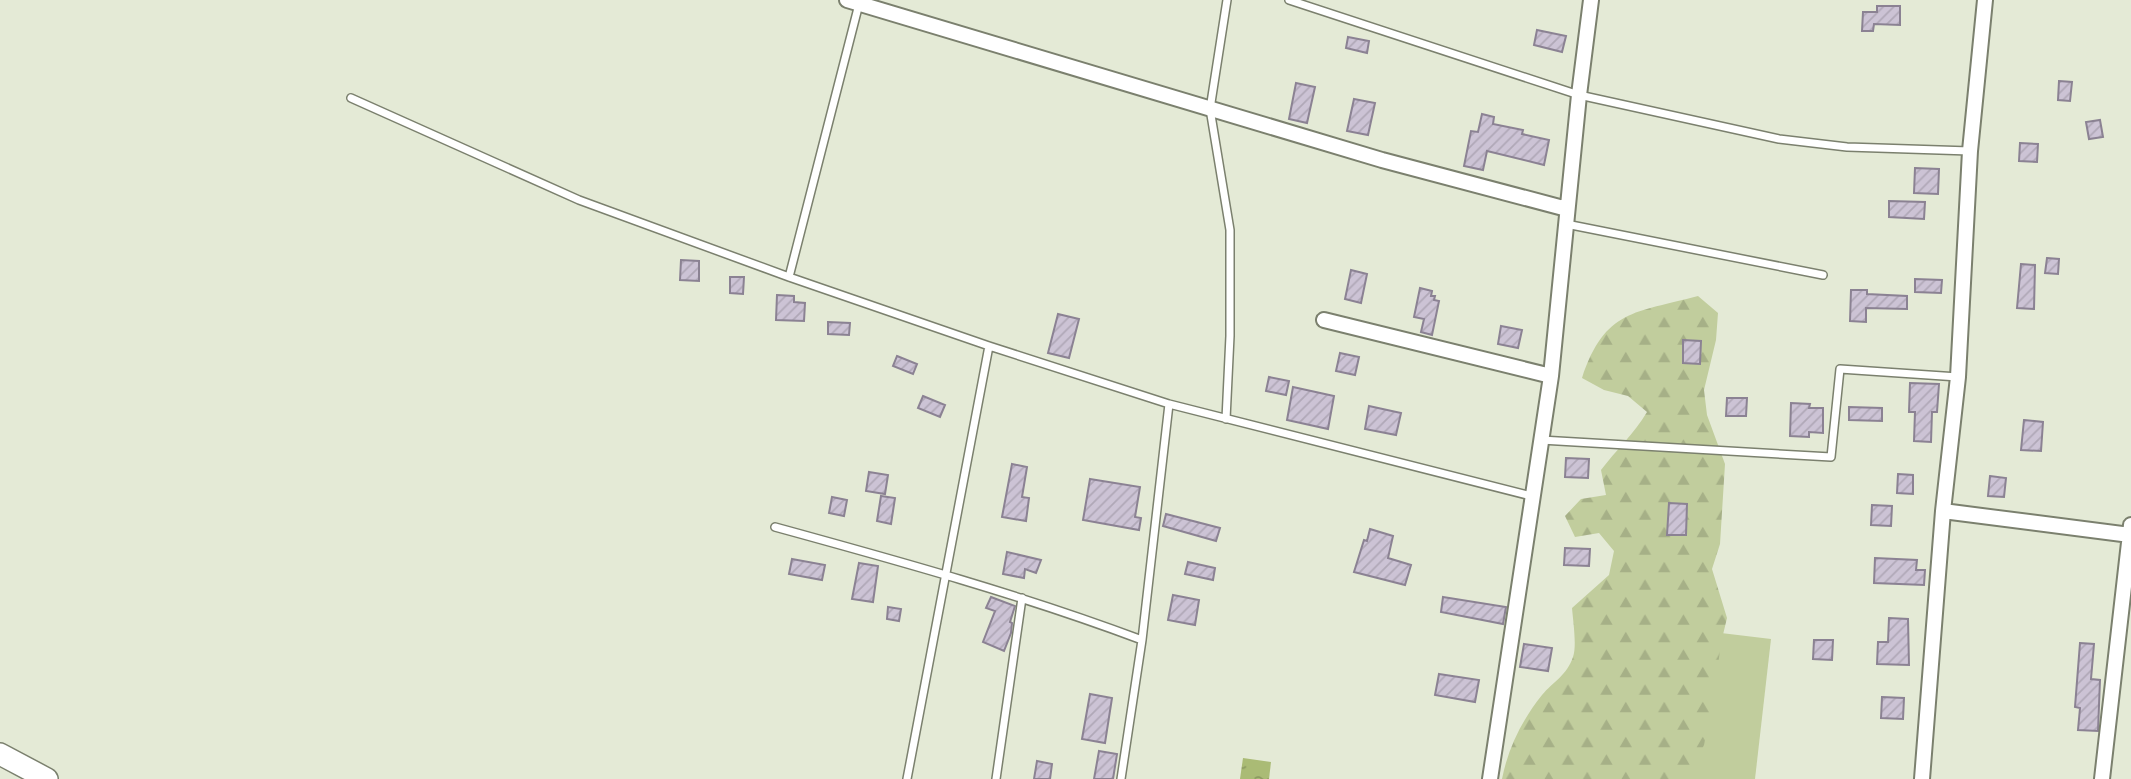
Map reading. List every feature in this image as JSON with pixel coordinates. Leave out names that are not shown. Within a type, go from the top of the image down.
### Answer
[{"type":"main road","points":[[0,754],[47,779]]},
{"type":"street","points":[[1490,779],[1551,376],[1578,96],[1591,0]]},
{"type":"street","points":[[1922,779],[1943,511],[1958,377],[1970,151],[1984,0]]},
{"type":"street","points":[[855,2],[1566,216]]},
{"type":"street","points":[[1324,320],[1551,376]]},
{"type":"street","points":[[1943,511],[2130,530],[2102,779]]},
{"type":"lane","points":[[1226,419],[1230,337],[1230,230],[1210,109],[1227,0]]},
{"type":"lane","points":[[1290,0],[1578,96],[1779,139],[1847,147],[1970,151]]},
{"type":"lane","points":[[789,277],[855,2]]},
{"type":"lane","points":[[351,98],[579,201],[989,346],[1169,404],[1531,496]]},
{"type":"lane","points":[[1566,216],[1823,275]]},
{"type":"lane","points":[[907,779],[989,346]]},
{"type":"lane","points":[[1540,440],[1831,457],[1840,369],[1958,377]]},
{"type":"lane","points":[[1121,779],[1142,640],[1169,404]]},
{"type":"lane","points":[[775,527],[946,574],[1142,640]]},
{"type":"lane","points":[[996,779],[1022,598]]},
{"type":"green space","points":[[1698,296],[1718,313],[1716,340],[1704,390],[1707,415],[1725,464],[1720,544],[1712,569],[1727,618],[1704,745],[1687,779],[1502,779],[1512,745],[1522,724],[1542,695],[1567,669],[1573,657],[1575,640],[1572,608],[1609,575],[1614,551],[1599,533],[1575,537],[1565,516],[1581,499],[1606,495],[1601,470],[1647,412],[1628,396],[1604,390],[1582,378],[1591,355],[1612,326],[1625,318],[1640,311]]},
{"type":"green space","points":[[1696,630],[1771,639],[1755,779],[1679,779]]},
{"type":"water","points":[[1243,758],[1271,762],[1269,779],[1240,779]]},
{"type":"building","points":[[1877,6],[1900,6],[1900,25],[1874,24],[1873,31],[1862,31],[1863,12],[1877,12]]},
{"type":"building","points":[[1537,30],[1566,36],[1562,52],[1534,45]]},
{"type":"building","points":[[1348,37],[1369,41],[1367,53],[1346,48]]},
{"type":"building","points":[[2059,81],[2072,82],[2070,101],[2058,100]]},
{"type":"building","points":[[1296,83],[1315,87],[1307,123],[1289,119]]},
{"type":"building","points":[[1354,99],[1375,103],[1368,135],[1347,131]]},
{"type":"building","points":[[1482,114],[1494,117],[1493,124],[1523,130],[1522,134],[1549,140],[1544,165],[1487,151],[1483,170],[1464,166],[1471,131],[1478,132]]},
{"type":"building","points":[[2100,120],[2103,137],[2089,139],[2086,122]]},
{"type":"building","points":[[2020,143],[2038,144],[2037,162],[2019,161]]},
{"type":"building","points":[[1915,168],[1939,169],[1938,194],[1914,193]]},
{"type":"building","points":[[1889,201],[1925,202],[1924,219],[1889,217]]},
{"type":"building","points":[[2047,258],[2059,259],[2058,274],[2045,273]]},
{"type":"building","points":[[681,260],[699,261],[699,281],[680,280]]},
{"type":"building","points":[[2021,264],[2035,265],[2034,309],[2017,308]]},
{"type":"building","points":[[1351,270],[1367,274],[1361,303],[1345,299]]},
{"type":"building","points":[[730,277],[744,277],[743,294],[730,293]]},
{"type":"building","points":[[1915,279],[1942,280],[1941,293],[1915,292]]},
{"type":"building","points":[[1420,288],[1432,291],[1431,296],[1435,296],[1434,300],[1439,301],[1432,335],[1421,332],[1424,319],[1414,317]]},
{"type":"building","points":[[1851,290],[1867,290],[1867,294],[1907,296],[1907,309],[1866,308],[1866,322],[1850,321]]},
{"type":"building","points":[[777,295],[794,296],[794,302],[805,303],[804,321],[776,320]]},
{"type":"building","points":[[1058,314],[1079,319],[1069,358],[1048,353]]},
{"type":"building","points":[[828,322],[850,323],[849,335],[828,334]]},
{"type":"building","points":[[1501,326],[1522,330],[1518,348],[1498,344]]},
{"type":"building","points":[[1683,340],[1701,341],[1700,364],[1683,363]]},
{"type":"building","points":[[1340,353],[1359,357],[1355,375],[1336,371]]},
{"type":"building","points":[[897,356],[917,364],[913,374],[893,366]]},
{"type":"building","points":[[1269,377],[1289,381],[1286,395],[1266,391]]},
{"type":"building","points":[[1910,383],[1939,384],[1937,412],[1932,412],[1931,442],[1914,441],[1915,412],[1909,412]]},
{"type":"building","points":[[1293,387],[1334,396],[1328,429],[1287,420]]},
{"type":"building","points":[[923,396],[945,405],[940,417],[918,408]]},
{"type":"building","points":[[1727,398],[1747,398],[1746,416],[1726,416]]},
{"type":"building","points":[[1791,403],[1810,404],[1809,408],[1823,408],[1823,433],[1809,432],[1809,437],[1790,436]]},
{"type":"building","points":[[1369,406],[1401,413],[1396,435],[1365,429]]},
{"type":"building","points":[[1849,407],[1882,408],[1882,421],[1849,420]]},
{"type":"building","points":[[2024,420],[2043,422],[2041,451],[2021,450]]},
{"type":"building","points":[[1566,458],[1589,459],[1588,478],[1565,477]]},
{"type":"building","points":[[1012,464],[1027,467],[1022,497],[1029,498],[1026,521],[1002,517]]},
{"type":"building","points":[[869,472],[888,475],[885,494],[866,491]]},
{"type":"building","points":[[1898,474],[1913,475],[1913,494],[1897,493]]},
{"type":"building","points":[[1990,476],[2006,478],[2004,497],[1988,496]]},
{"type":"building","points":[[1090,479],[1140,487],[1135,517],[1141,518],[1139,530],[1083,520]]},
{"type":"building","points":[[881,496],[895,498],[891,524],[877,521]]},
{"type":"building","points":[[832,497],[847,500],[844,516],[829,513]]},
{"type":"building","points":[[1669,503],[1687,504],[1686,535],[1667,535]]},
{"type":"building","points":[[1872,505],[1892,506],[1891,526],[1871,525]]},
{"type":"building","points":[[1166,514],[1220,528],[1216,541],[1163,526]]},
{"type":"building","points":[[1370,529],[1393,536],[1388,558],[1411,565],[1405,585],[1354,572]]},
{"type":"building","points":[[1565,548],[1590,549],[1589,566],[1564,565]]},
{"type":"building","points":[[1007,552],[1041,560],[1036,573],[1025,569],[1024,578],[1003,574]]},
{"type":"building","points":[[1875,558],[1917,560],[1916,570],[1925,570],[1924,585],[1874,583]]},
{"type":"building","points":[[792,559],[825,565],[822,580],[789,574]]},
{"type":"building","points":[[1188,562],[1215,568],[1213,580],[1185,574]]},
{"type":"building","points":[[859,563],[878,566],[873,602],[852,599]]},
{"type":"building","points":[[1173,595],[1199,600],[1195,625],[1168,620]]},
{"type":"building","points":[[991,597],[1015,606],[1010,622],[1011,633],[1004,651],[983,642],[995,611],[986,608]]},
{"type":"building","points":[[1443,597],[1506,607],[1503,624],[1441,612]]},
{"type":"building","points":[[888,607],[901,609],[899,621],[887,619]]},
{"type":"building","points":[[1889,618],[1908,619],[1909,665],[1877,664],[1878,642],[1888,642]]},
{"type":"building","points":[[1814,640],[1833,640],[1832,660],[1813,659]]},
{"type":"building","points":[[2080,643],[2094,644],[2091,679],[2100,680],[2098,731],[2078,730],[2080,708],[2075,707]]},
{"type":"building","points":[[1524,644],[1552,648],[1548,671],[1520,667]]},
{"type":"building","points":[[1439,674],[1479,680],[1475,702],[1435,695]]},
{"type":"building","points":[[1090,694],[1112,698],[1105,743],[1082,739]]},
{"type":"building","points":[[1882,697],[1904,698],[1903,719],[1881,718]]},
{"type":"building","points":[[1099,751],[1117,754],[1113,779],[1094,779]]},
{"type":"building","points":[[1037,761],[1052,764],[1050,779],[1034,779]]}]
